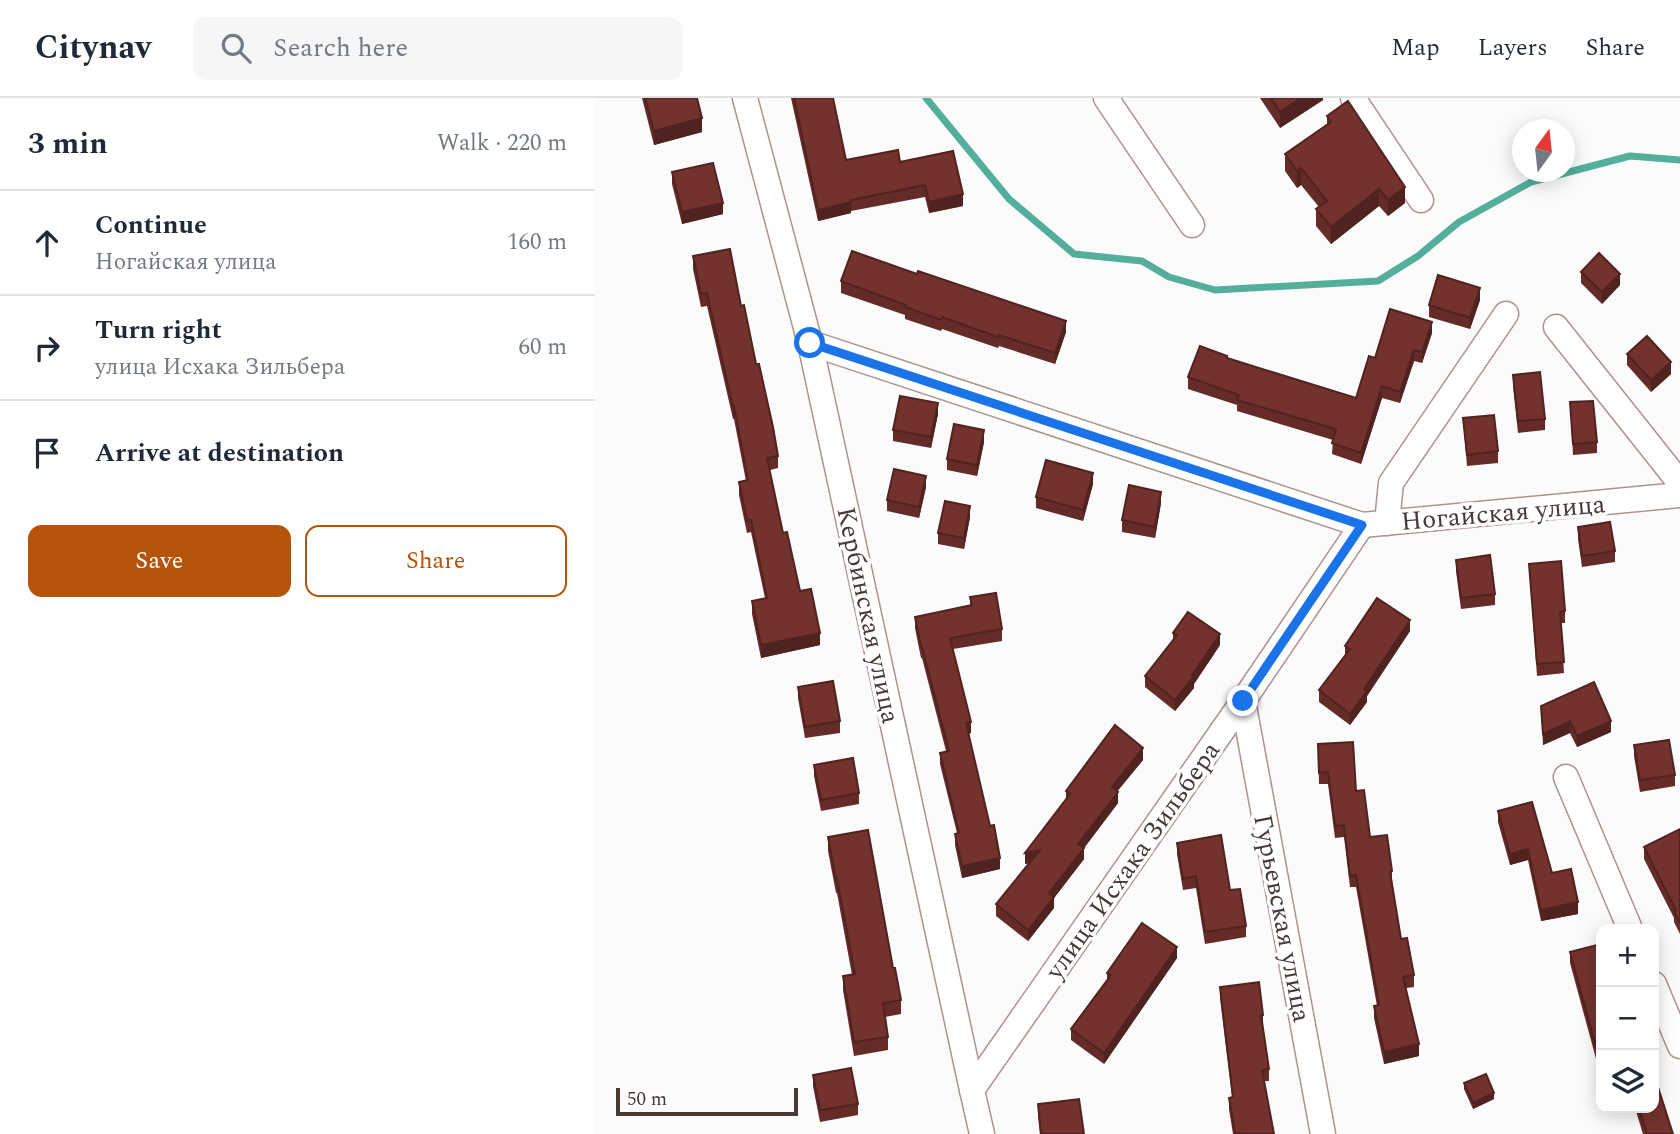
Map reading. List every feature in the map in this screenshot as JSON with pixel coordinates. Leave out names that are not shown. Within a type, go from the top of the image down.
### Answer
[{"type":"street","name":"Кербинская улица","points":[[745,98],[810,343],[982,1134]]},
{"type":"street","points":[[1106,98],[1192,225]]},
{"type":"street","points":[[1353,98],[1421,200]]},
{"type":"street","points":[[1387,523],[1391,483],[1506,314]]},
{"type":"street","points":[[1556,327],[1680,483]]},
{"type":"street","name":"Ногайская улица","points":[[810,343],[1362,525],[1680,495]]},
{"type":"street","name":"улица Исхака Зильбера","points":[[972,1090],[1362,525]]},
{"type":"street","name":"Гурьевская улица","points":[[1243,701],[1324,1134]]},
{"type":"street","points":[[1566,777],[1628,924]]},
{"type":"street","points":[[1655,987],[1680,1046]]},
{"type":"building","points":[[645,98],[697,98],[702,118],[654,131]]},
{"type":"building","points":[[794,98],[833,98],[846,160],[898,150],[900,162],[953,151],[963,194],[929,202],[925,185],[851,200],[818,210]]},
{"type":"building","points":[[1271,98],[1301,98],[1280,112]]},
{"type":"building","points":[[1348,101],[1405,187],[1388,200],[1379,189],[1331,227],[1316,209],[1327,201],[1301,168],[1297,171],[1285,154],[1331,122],[1327,116]]},
{"type":"building","points":[[713,163],[723,203],[682,212],[672,172]]},
{"type":"building","points":[[730,249],[741,306],[744,305],[773,427],[778,456],[767,458],[783,533],[787,532],[800,591],[811,589],[820,633],[761,645],[752,601],[767,598],[751,520],[747,520],[739,482],[748,480],[734,406],[707,293],[701,294],[693,256]]},
{"type":"building","points":[[852,251],[1066,321],[1055,353],[942,317],[941,320],[841,281]]},
{"type":"building","points":[[1599,253],[1620,274],[1602,292],[1581,272]]},
{"type":"building","points":[[1438,275],[1480,288],[1470,318],[1429,305]]},
{"type":"building","points":[[1390,309],[1432,322],[1422,352],[1414,350],[1400,392],[1382,386],[1361,453],[1332,443],[1336,429],[1237,400],[1239,395],[1188,377],[1200,346],[1227,358],[1356,398],[1369,356],[1375,358]]},
{"type":"building","points":[[1647,336],[1671,362],[1651,380],[1627,354]]},
{"type":"building","points":[[1540,372],[1545,419],[1518,421],[1513,375]]},
{"type":"building","points":[[900,396],[938,403],[931,437],[893,430]]},
{"type":"building","points":[[1593,401],[1597,442],[1573,444],[1570,402]]},
{"type":"building","points":[[1494,415],[1498,451],[1467,455],[1463,418]]},
{"type":"building","points":[[954,424],[984,430],[977,465],[947,459]]},
{"type":"building","points":[[1046,460],[1093,473],[1083,510],[1036,497]]},
{"type":"building","points":[[894,469],[926,476],[919,507],[887,500]]},
{"type":"building","points":[[1129,485],[1161,492],[1155,527],[1122,520]]},
{"type":"building","points":[[945,501],[970,506],[964,538],[938,533]]},
{"type":"building","points":[[1610,522],[1615,551],[1582,556],[1578,527]]},
{"type":"building","points":[[1490,555],[1495,594],[1461,598],[1456,560]]},
{"type":"building","points":[[1561,561],[1565,611],[1560,612],[1564,662],[1537,664],[1529,564]]},
{"type":"building","points":[[996,593],[1002,629],[950,638],[971,722],[966,723],[990,826],[994,825],[1000,858],[962,866],[955,834],[959,833],[940,753],[949,751],[915,617],[972,605],[970,597]]},
{"type":"building","points":[[1377,598],[1410,620],[1350,714],[1319,690],[1350,649],[1345,646]]},
{"type":"building","points":[[1188,612],[1220,634],[1192,675],[1194,676],[1175,700],[1145,676],[1177,635],[1173,633]]},
{"type":"building","points":[[833,681],[840,721],[805,727],[798,687]]},
{"type":"building","points":[[1594,682],[1611,721],[1577,736],[1570,721],[1543,734],[1541,706]]},
{"type":"building","points":[[1115,725],[1143,748],[1112,787],[1118,792],[1078,844],[1084,848],[1049,893],[1054,897],[1028,930],[996,904],[1040,850],[1025,853],[1070,794],[1066,791]]},
{"type":"building","points":[[1669,740],[1675,775],[1640,780],[1634,745]]},
{"type":"building","points":[[1353,742],[1356,791],[1364,790],[1370,837],[1387,835],[1401,939],[1407,938],[1414,975],[1403,977],[1419,1044],[1384,1052],[1374,1006],[1379,1005],[1356,875],[1350,876],[1344,825],[1335,826],[1328,772],[1319,773],[1318,744]]},
{"type":"building","points":[[853,758],[859,793],[821,800],[814,765]]},
{"type":"building","points":[[1532,802],[1552,873],[1571,869],[1578,902],[1541,910],[1528,849],[1510,854],[1498,811]]},
{"type":"building","points":[[1680,829],[1680,923],[1644,847]]},
{"type":"building","points":[[868,830],[901,1000],[883,1003],[888,1037],[854,1042],[843,976],[855,974],[828,837]]},
{"type":"building","points":[[1221,835],[1230,890],[1240,889],[1246,926],[1205,932],[1196,876],[1183,879],[1177,843]]},
{"type":"building","points":[[1142,923],[1177,947],[1104,1053],[1071,1029],[1111,975],[1107,973]]},
{"type":"building","points":[[1596,945],[1596,1047],[1570,952]]},
{"type":"building","points":[[1259,982],[1269,1069],[1262,1070],[1274,1134],[1240,1134],[1235,1133],[1229,1098],[1233,1097],[1220,987]]},
{"type":"building","points":[[851,1068],[858,1104],[820,1110],[813,1075]]},
{"type":"building","points":[[1486,1074],[1494,1093],[1473,1103],[1464,1083]]},
{"type":"building","points":[[1659,1090],[1673,1134],[1647,1134],[1641,1113],[1659,1113]]},
{"type":"building","points":[[1079,1099],[1084,1134],[1041,1134],[1038,1104]]},
{"type":"waterway","points":[[926,98],[1009,199],[1074,254],[1142,261],[1169,277],[1215,290],[1378,281],[1418,256],[1459,222],[1531,182],[1630,156],[1680,160]]},
{"type":"route","points":[[810,343],[1362,525],[1243,701]]}]
